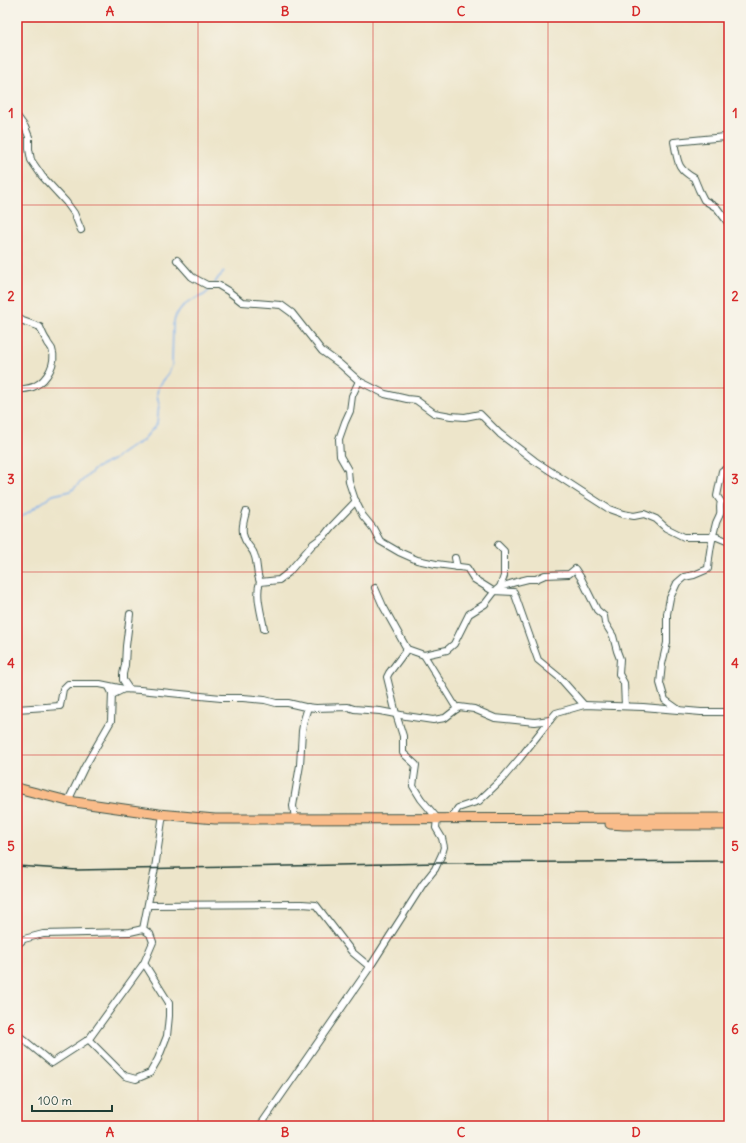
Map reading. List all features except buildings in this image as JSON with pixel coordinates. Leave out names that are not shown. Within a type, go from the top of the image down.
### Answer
[{"type":"highway","points":[[17,788],[68,801],[163,814],[215,819],[729,818]]},
{"type":"highway","points":[[546,819],[624,825],[729,825]]},
{"type":"street","points":[[17,116],[25,127],[29,137],[31,160],[42,176],[74,212],[80,230]]},
{"type":"street","points":[[729,145],[725,137],[674,142],[680,167],[686,174],[694,178],[704,200],[717,208],[729,224]]},
{"type":"street","points":[[177,260],[192,277],[207,285],[218,285],[242,302],[281,305],[292,313],[322,351],[359,381],[385,394],[416,400],[434,412],[451,416],[465,417],[480,414],[500,434],[535,461],[609,509],[634,516],[644,514],[656,519],[666,528],[684,537],[717,537],[729,542]]},
{"type":"street","points":[[17,317],[23,321],[40,327],[43,336],[52,350],[53,359],[47,375],[41,383],[34,387],[17,390]]},
{"type":"street","points":[[359,381],[352,396],[350,411],[339,439],[340,456],[348,470],[349,482],[363,516],[373,528],[380,541],[417,560],[466,568],[474,579],[493,591],[528,579],[536,579],[546,575],[569,574],[575,569],[597,610],[604,616],[605,623],[613,636],[620,659],[619,674],[624,683],[625,706]]},
{"type":"street","points":[[680,710],[665,700],[660,683],[662,664],[667,643],[667,614],[670,598],[677,583],[684,576],[694,575],[708,569],[716,521],[720,510],[719,505],[721,502],[717,496],[722,471],[729,468]]},
{"type":"street","points":[[260,582],[279,580],[288,573],[313,544],[324,536],[356,501]]},
{"type":"street","points":[[246,512],[242,527],[243,534],[248,545],[254,552],[256,560],[260,582],[258,588],[259,604],[264,630]]},
{"type":"street","points":[[375,588],[383,606],[407,649],[424,655],[447,650],[454,644],[469,614],[485,604],[497,589],[504,576],[504,551],[498,545]]},
{"type":"street","points":[[455,558],[456,567]]},
{"type":"street","points":[[497,589],[514,592],[538,660],[560,678],[584,705]]},
{"type":"street","points":[[126,689],[123,674],[130,614]]},
{"type":"street","points":[[260,1126],[370,967],[423,884],[435,869],[442,854],[443,842],[436,828],[437,818],[421,799],[413,786],[416,765],[404,754],[403,736],[387,677],[407,649]]},
{"type":"street","points":[[424,655],[457,709]]},
{"type":"street","points":[[17,709],[60,706],[63,689],[68,684],[100,684],[109,687],[126,689],[221,698],[265,700],[276,703],[288,703],[316,708],[348,707],[433,720],[444,718],[459,707],[474,709],[495,718],[535,722],[550,720]]},
{"type":"street","points":[[68,801],[84,768],[112,721],[112,693],[109,687]]},
{"type":"street","points":[[112,695],[126,689]]},
{"type":"street","points":[[451,819],[458,808],[479,801],[503,778],[556,713],[584,705],[625,706],[701,712],[729,712]]},
{"type":"street","points":[[295,818],[293,806],[300,765],[302,731],[308,707]]},
{"type":"street","points":[[143,929],[155,868],[163,814]]},
{"type":"street","points":[[148,906],[302,904],[316,906],[352,952],[370,967]]},
{"type":"street","points":[[17,945],[24,939],[42,934],[130,932],[143,929],[150,934],[153,942],[144,963],[88,1040],[52,1063],[17,1034]]},
{"type":"street","points":[[88,1040],[125,1076],[136,1079],[150,1073],[158,1059],[167,1036],[169,1003],[144,963]]},
{"type":"waterway","points":[[215,283],[224,272]]},
{"type":"waterway","points":[[17,520],[53,495],[71,491],[96,468],[113,460],[142,441],[157,424],[159,404],[157,395],[158,387],[172,366],[173,325],[176,315],[182,307],[192,300],[204,295],[212,288]]},
{"type":"railway","points":[[17,866],[77,870],[438,863],[729,861]]}]
